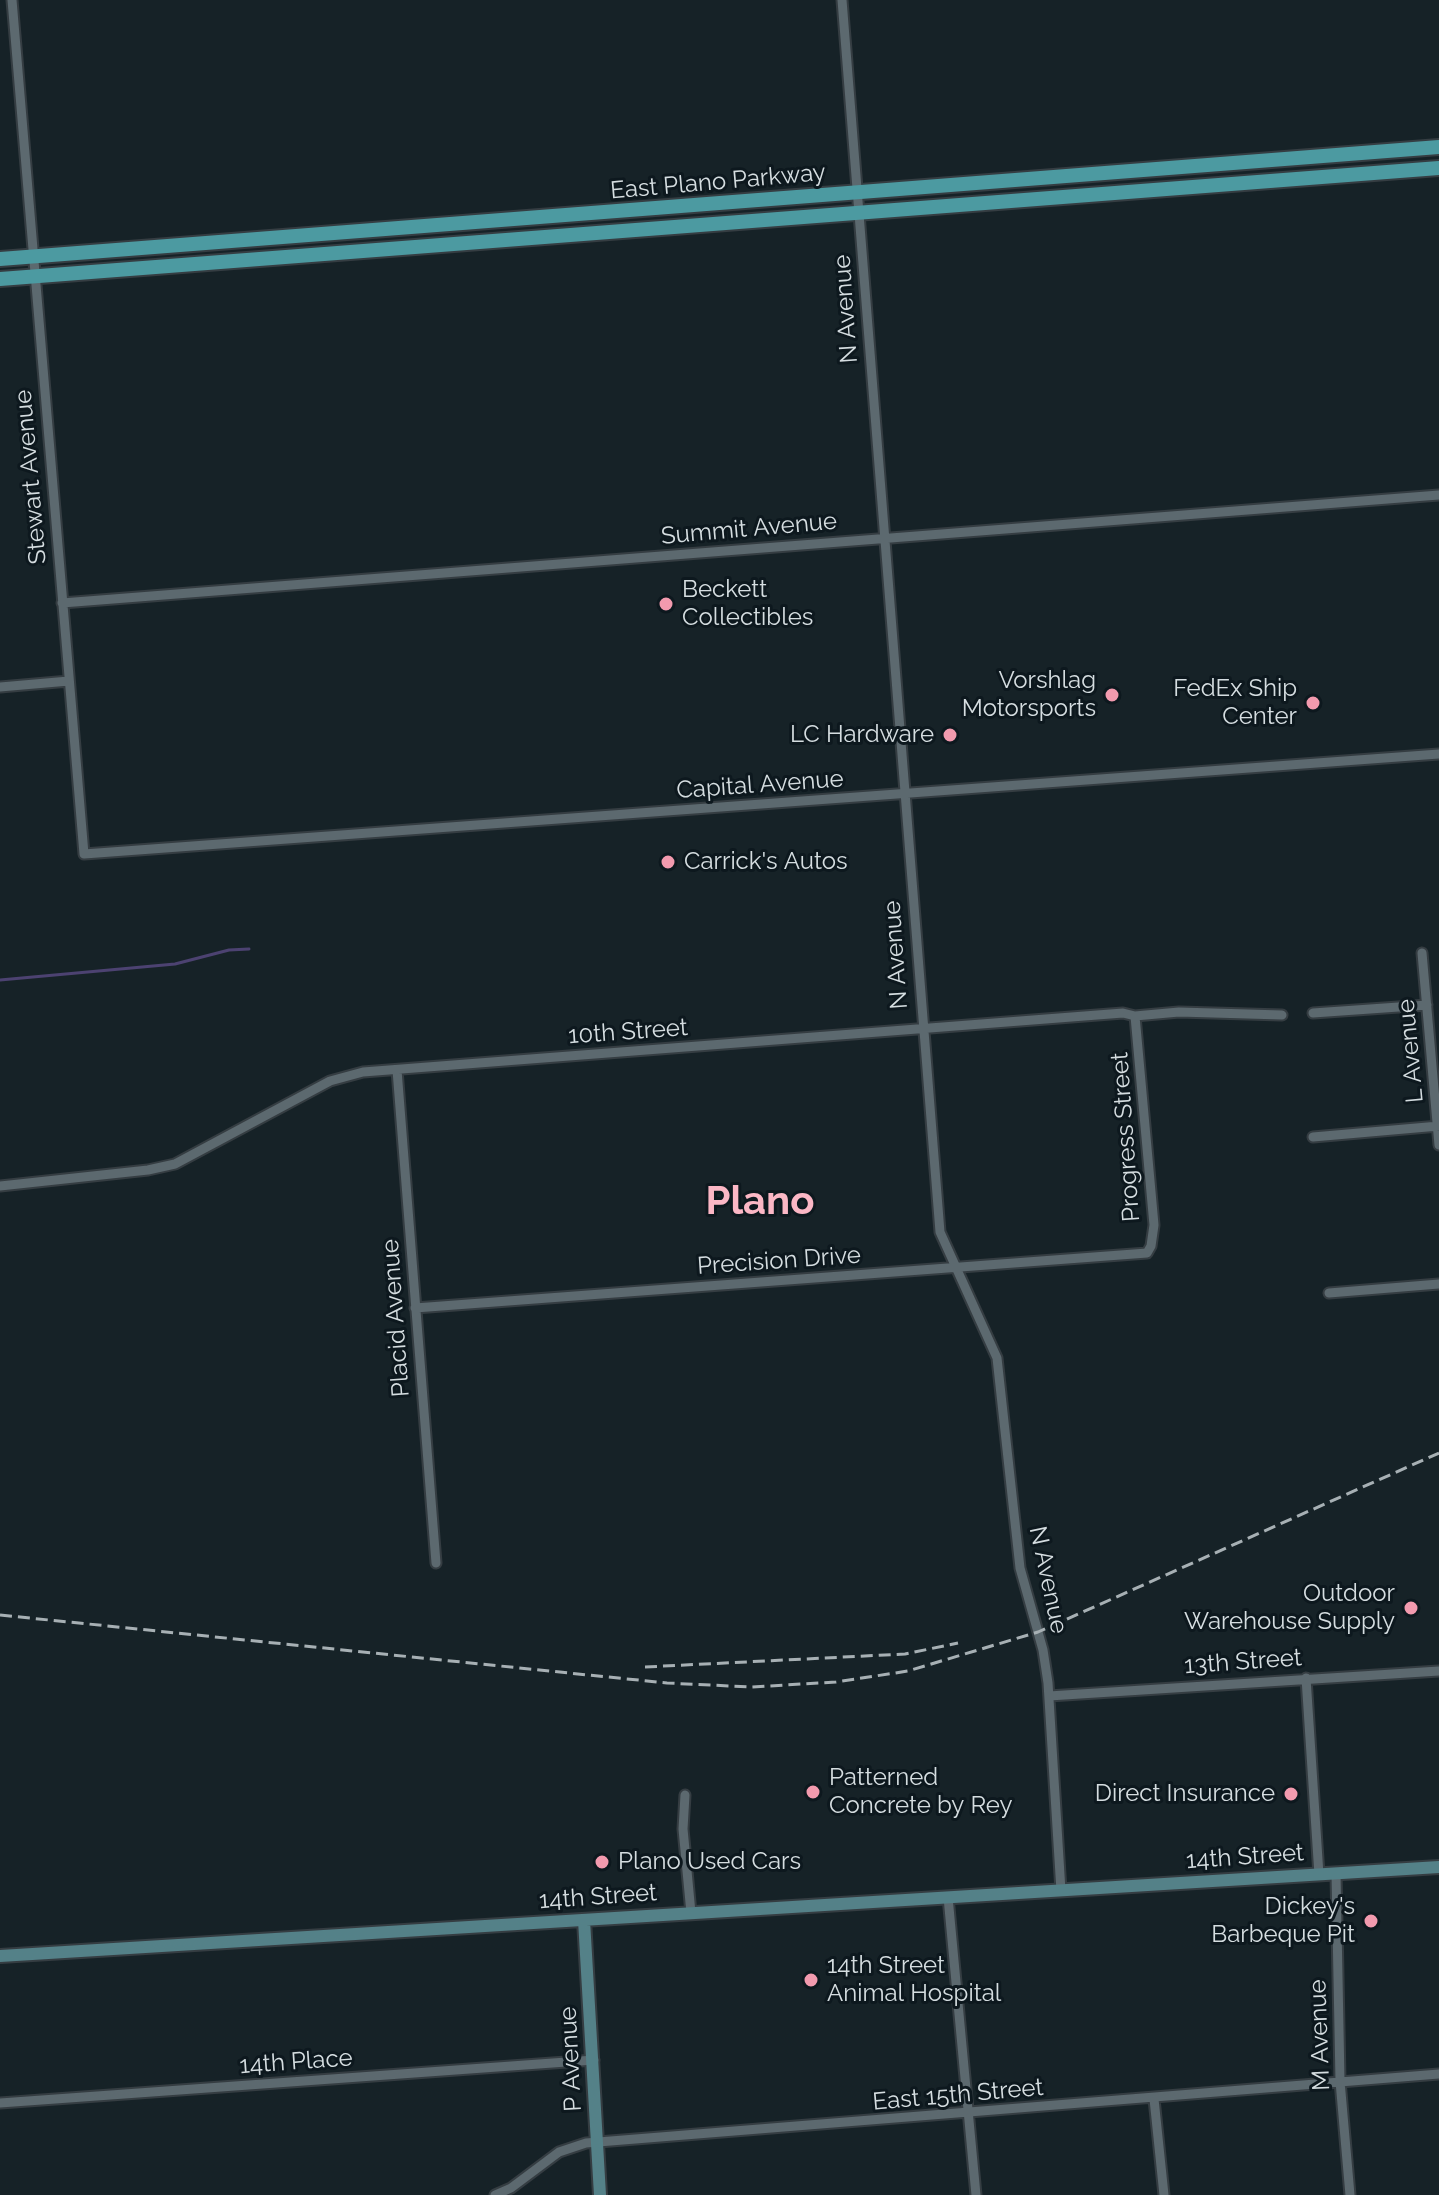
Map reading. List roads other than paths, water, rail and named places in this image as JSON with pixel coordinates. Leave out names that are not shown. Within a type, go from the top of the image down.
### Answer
[{"type":"main road","name":"East Plano Parkway","points":[[0,259],[1439,147]]},
{"type":"main road","points":[[1407,170],[1415,149]]},
{"type":"main road","points":[[1294,159],[1307,179]]},
{"type":"main road","points":[[1196,166],[1197,187]]},
{"type":"main road","name":"East Plano Parkway","points":[[0,279],[1439,168]]},
{"type":"main road","points":[[1021,179],[1023,200]]},
{"type":"main road","points":[[703,206],[705,225]]},
{"type":"main road","points":[[632,211],[633,231]]},
{"type":"main road","points":[[492,223],[493,242]]},
{"type":"main road","points":[[312,235],[313,257]]},
{"type":"main road","name":"14th Street","points":[[0,1956],[1439,1867]]},
{"type":"main road","name":"P Avenue","points":[[584,1920],[600,2195]]},
{"type":"street","name":"Stewart Avenue","points":[[12,0],[31,257],[84,854]]},
{"type":"street","name":"N Avenue","points":[[842,0],[940,1232],[953,1268],[987,1330],[997,1358],[1020,1568],[1043,1650],[1049,1696],[1061,1891]]},
{"type":"street","name":"Summit Avenue","points":[[62,603],[1439,495]]},
{"type":"street","points":[[0,687],[69,681]]},
{"type":"street","name":"Capital Avenue","points":[[84,854],[1439,754]]},
{"type":"street","name":"L Avenue","points":[[1422,953],[1427,1005],[1434,1023],[1439,1145]]},
{"type":"street","points":[[1313,1013],[1427,1005]]},
{"type":"street","name":"10th Street","points":[[0,1186],[148,1170],[175,1164],[330,1081],[363,1072],[1117,1013],[1135,1016],[1179,1012],[1282,1015]]},
{"type":"street","name":"Progress Street","points":[[1135,1016],[1154,1225],[1147,1253]]},
{"type":"street","name":"Placid Avenue","points":[[397,1070],[436,1563]]},
{"type":"street","points":[[1313,1137],[1438,1126]]},
{"type":"street","name":"Precision Drive","points":[[415,1308],[1147,1253]]},
{"type":"street","points":[[1329,1293],[1439,1284]]},
{"type":"street","name":"13th Street","points":[[1049,1696],[1439,1671]]},
{"type":"street","points":[[1306,1678],[1319,1875]]},
{"type":"street","points":[[685,1795],[683,1829],[691,1913]]},
{"type":"street","name":"M Avenue","points":[[1336,1874],[1340,2081],[1350,2195]]},
{"type":"street","points":[[948,1897],[976,2195]]},
{"type":"street","name":"14th Place","points":[[0,2103],[594,2060]]},
{"type":"street","name":"East 15th Street","points":[[495,2195],[511,2188],[559,2152],[586,2143],[1439,2074]]},
{"type":"street","points":[[1154,2099],[1164,2195]]},
{"type":"waterway","points":[[0,980],[175,964],[229,950],[249,949]]},
{"type":"railway","points":[[0,1615],[667,1683],[752,1687],[836,1682],[908,1671],[1038,1632],[1439,1453]]},
{"type":"railway","points":[[645,1667],[905,1654],[958,1643]]},
{"type":"place","name":"Beckett Collectibles","points":[[666,604]]},
{"type":"place","name":"Vorshlag Motorsports","points":[[1112,695]]},
{"type":"place","name":"FedEx Ship Center","points":[[1313,703]]},
{"type":"place","name":"LC Hardware","points":[[950,735]]},
{"type":"place","name":"Carrick's Autos","points":[[668,862]]},
{"type":"place","name":"Outdoor Warehouse Supply","points":[[1411,1608]]},
{"type":"place","name":"Patterned Concrete by Rey","points":[[813,1792]]},
{"type":"place","name":"Direct Insurance","points":[[1291,1794]]},
{"type":"place","name":"Plano Used Cars","points":[[602,1862]]},
{"type":"place","name":"Dickey's Barbeque Pit","points":[[1371,1921]]},
{"type":"place","name":"14th Street Animal Hospital","points":[[811,1980]]},
{"type":"district","name":"Plano","points":[[760,1202]]}]
